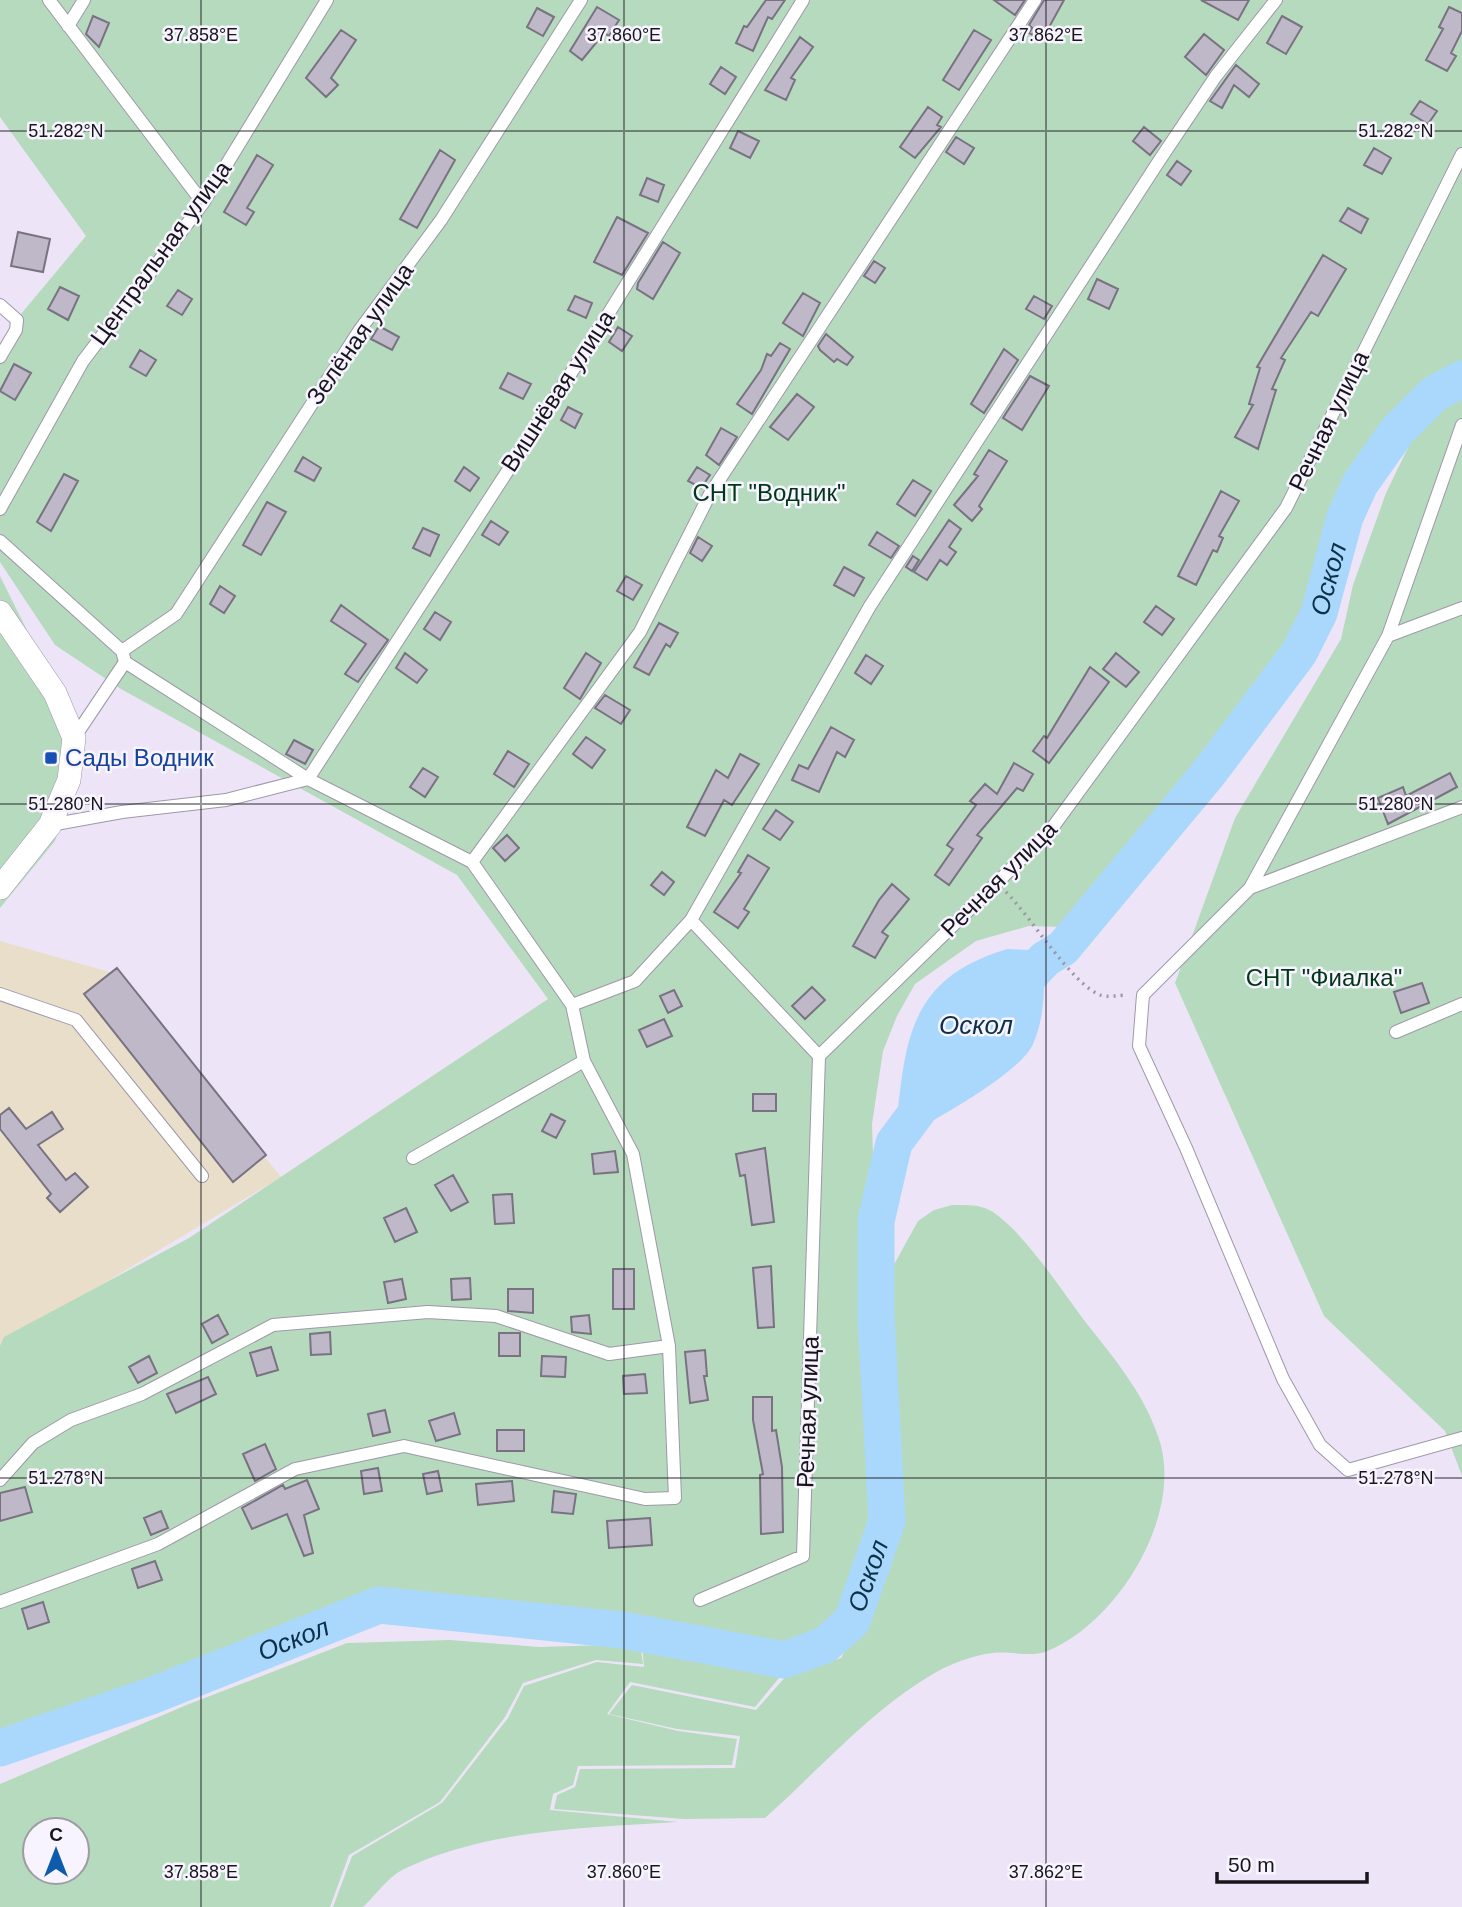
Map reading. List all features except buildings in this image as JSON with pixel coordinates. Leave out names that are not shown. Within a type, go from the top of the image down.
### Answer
[{"type":"street","points":[[0,612],[55,693],[74,738],[69,780],[50,825],[0,888]]},
{"type":"lane","points":[[49,0],[203,203]]},
{"type":"lane","points":[[68,26],[84,0]]},
{"type":"lane","name":"Центральная улица","points":[[0,509],[83,360],[203,203],[327,0]]},
{"type":"lane","name":"Зелёная улица","points":[[124,656],[176,614],[359,331],[441,220],[581,0]]},
{"type":"lane","name":"Вишнёвая улица","points":[[308,779],[584,354],[803,0]]},
{"type":"lane","points":[[472,862],[640,632],[710,494],[1035,0]]},
{"type":"lane","points":[[572,1004],[635,981],[691,920],[870,606],[1166,150],[1216,76],[1276,0]]},
{"type":"lane","name":"Речная улица","points":[[700,1600],[803,1556],[820,1056],[1050,831],[1286,508],[1462,154]]},
{"type":"lane","points":[[0,305],[17,320],[16,330],[0,357]]},
{"type":"lane","points":[[1462,425],[1388,636],[1250,888],[1143,996],[1139,1046],[1186,1148],[1283,1379],[1320,1445],[1348,1469],[1462,1438]]},
{"type":"lane","points":[[0,541],[124,656],[308,779],[472,862],[572,1004],[584,1062],[633,1154],[668,1346],[675,1498],[645,1499],[404,1446],[295,1469],[158,1544],[0,1602]]},
{"type":"lane","points":[[1388,636],[1462,608]]},
{"type":"lane","points":[[74,738],[124,656]]},
{"type":"lane","points":[[50,825],[122,812],[226,800],[308,779]]},
{"type":"lane","points":[[1250,888],[1462,807]]},
{"type":"lane","points":[[691,920],[820,1056]]},
{"type":"lane","points":[[0,994],[76,1020],[202,1176]]},
{"type":"lane","points":[[1395,1032],[1462,1004]]},
{"type":"lane","points":[[413,1158],[584,1062]]},
{"type":"lane","points":[[0,1480],[33,1443],[71,1420],[142,1394],[273,1325],[428,1312],[496,1316],[609,1354],[668,1346]]},
{"type":"path","points":[[997,883],[1028,914],[1066,967],[1100,995],[1143,996]]},
{"type":"shaded area","points":[[0,941],[117,974],[281,1177],[9,1340],[0,1355]]},
{"type":"green space","name":"СНТ \"Водник\"","points":[[0,0],[1462,0],[1462,361],[1425,379],[1350,474],[1290,646],[1197,768],[1061,927],[1029,926],[976,941],[915,984],[897,1016],[883,1051],[872,1124],[874,1183],[862,1219],[860,1245],[870,1518],[843,1614],[826,1631],[802,1641],[768,1645],[624,1622],[413,1594],[377,1593],[147,1683],[0,1731],[0,1346],[4,1337],[189,1238],[548,999],[457,875],[121,689],[55,645],[0,562],[0,351],[16,320],[86,236],[0,117]]},
{"type":"green space","name":"СНТ \"Фиалка\"","points":[[1462,379],[1462,1476],[1445,1431],[1324,1316],[1175,983],[1235,818],[1341,639],[1353,585],[1386,493],[1434,394]]},
{"type":"green space","points":[[0,576],[85,747],[55,841],[0,908]]},
{"type":"green space","points":[[952,1205],[973,1205],[988,1209],[1019,1236],[1120,1367],[1138,1393],[1152,1421],[1164,1466],[1162,1498],[1154,1530],[1139,1562],[1120,1591],[1097,1617],[1072,1638],[1045,1652],[985,1654],[962,1660],[933,1674],[867,1723],[765,1818],[684,1819],[554,1809],[557,1795],[575,1787],[580,1769],[735,1768],[740,1736],[677,1729],[609,1714],[632,1685],[756,1710],[788,1674],[841,1658],[889,1571],[899,1410],[897,1376],[882,1322],[886,1279],[918,1221],[934,1210]]},
{"type":"green space","points":[[450,1640],[539,1647],[640,1644],[643,1664],[596,1660],[523,1683],[505,1717],[440,1802],[349,1855],[330,1907],[0,1907],[0,1784],[189,1704],[347,1643]]},
{"type":"green space","points":[[642,1643],[784,1672],[755,1707],[630,1682],[607,1714],[678,1731],[737,1739],[732,1765],[578,1766],[573,1785],[553,1794],[550,1810],[678,1822],[537,1833],[468,1846],[434,1856],[402,1870],[363,1907],[333,1907],[352,1856],[442,1803],[508,1718],[524,1686],[597,1662],[644,1667]]},
{"type":"water","name":"Оскол","points":[[1007,949],[1029,950],[1045,959],[1042,1013],[1033,1044],[1024,1057],[991,1084],[894,1143],[907,1049],[915,1023],[928,1000],[946,980],[972,963]]},
{"type":"waterway","name":"Оскол","points":[[1012,994],[1045,959],[1063,948],[1208,774],[1299,653],[1319,613],[1345,517],[1360,484],[1398,430],[1434,394],[1462,379]]},
{"type":"waterway","name":"Оскол","points":[[0,1748],[151,1696],[379,1605],[622,1630],[784,1660],[825,1645],[852,1621],[887,1521],[876,1316],[876,1221],[894,1143],[923,1104]]},
{"type":"place","name":"Сады Водник","points":[[51,758]]}]
